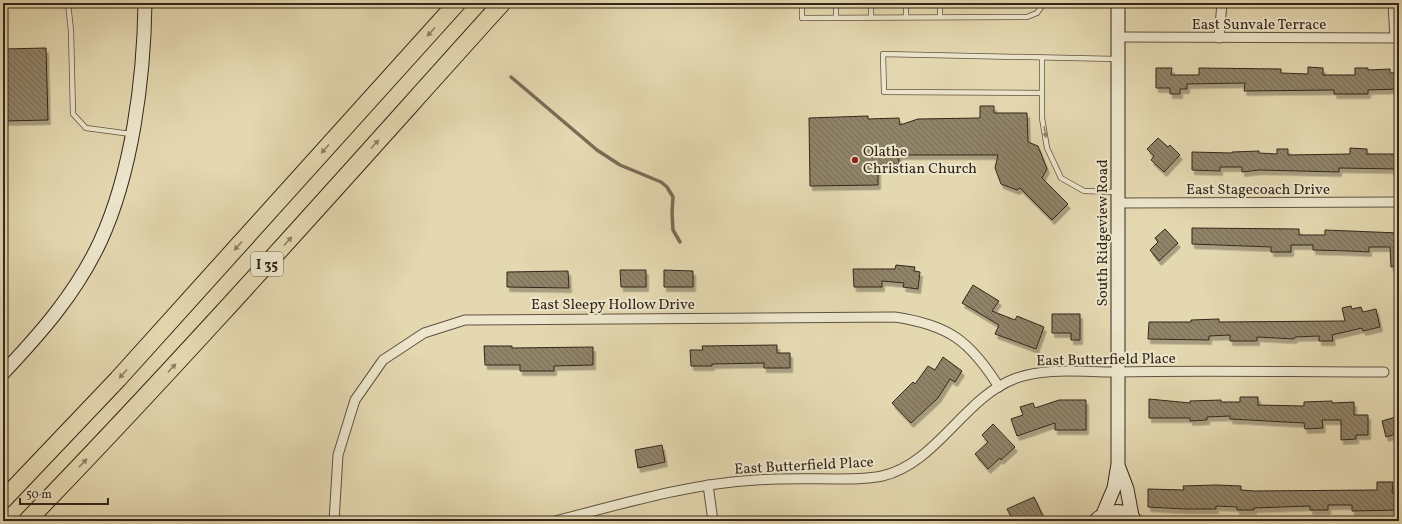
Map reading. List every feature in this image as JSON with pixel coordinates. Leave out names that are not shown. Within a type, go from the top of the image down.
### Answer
[{"type":"highway","name":"I 35","points":[[3,500],[118,379],[457,3]]},
{"type":"highway","name":"I 35","points":[[27,521],[193,345],[502,3]]},
{"type":"main road","points":[[3,373],[39,335],[62,305],[97,248],[116,199],[131,134],[141,72],[145,3]]},
{"type":"main road","name":"South Ridgeview Road","points":[[1118,3],[1118,464]]},
{"type":"main road","points":[[1099,518],[1114,488],[1118,464]]},
{"type":"main road","points":[[1118,464],[1127,489],[1134,519]]},
{"type":"main road","points":[[1099,518],[1111,511],[1120,511],[1134,519]]},
{"type":"street","points":[[1219,38],[1222,3]]},
{"type":"street","points":[[1393,3],[1397,38]]},
{"type":"street","name":"East Sunvale Terrace","points":[[1118,37],[1397,38]]},
{"type":"street","name":"East Stagecoach Drive","points":[[1118,198],[1399,202]]},
{"type":"street","name":"East Sleepy Hollow Drive","points":[[334,521],[338,455],[355,400],[383,360],[424,333],[465,320],[895,317],[922,321],[937,326],[964,344],[986,367],[999,387]]},
{"type":"street","name":"East Butterfield Place","points":[[556,521],[670,491],[708,485],[756,480],[850,479],[882,476],[910,463],[922,454],[983,397],[1012,379],[1026,375],[1054,372],[1384,372]]},
{"type":"street","points":[[708,485],[713,521]]},
{"type":"lane","points":[[68,3],[71,32],[73,114],[86,128],[131,134]]},
{"type":"lane","points":[[802,3],[802,18],[1027,17],[1037,13],[1044,3]]},
{"type":"lane","points":[[836,3],[836,18]]},
{"type":"lane","points":[[871,3],[871,18]]},
{"type":"lane","points":[[906,3],[906,17]]},
{"type":"lane","points":[[940,3],[940,17]]},
{"type":"lane","points":[[1042,93],[884,92],[884,54],[1042,58],[1119,58]]},
{"type":"lane","points":[[1042,58],[1042,118],[1047,148],[1061,178],[1084,192],[1118,198]]},
{"type":"building","points":[[46,48],[48,120],[3,121],[3,49]]},
{"type":"building","points":[[1308,67],[1323,68],[1323,75],[1355,75],[1355,68],[1368,68],[1368,70],[1390,69],[1390,73],[1399,73],[1399,89],[1368,90],[1368,94],[1334,94],[1334,90],[1244,91],[1245,83],[1187,84],[1187,89],[1180,89],[1180,94],[1170,94],[1170,88],[1156,88],[1156,68],[1172,68],[1171,75],[1199,75],[1199,68],[1281,69],[1281,73],[1308,74]]},
{"type":"building","name":"Olathe Christian Church","points":[[980,106],[994,106],[994,113],[1027,113],[1028,142],[1038,146],[1047,169],[1042,178],[1068,204],[1052,220],[1020,188],[1017,190],[1001,184],[995,168],[998,155],[899,155],[899,164],[878,165],[878,185],[810,186],[809,118],[868,116],[868,119],[899,118],[900,125],[918,119],[980,118]]},
{"type":"building","points":[[1158,138],[1168,147],[1170,145],[1180,155],[1164,172],[1151,160],[1154,156],[1147,149]]},
{"type":"building","points":[[1350,148],[1367,149],[1367,154],[1399,154],[1399,169],[1339,168],[1339,172],[1259,170],[1242,172],[1242,167],[1220,167],[1220,171],[1192,170],[1192,152],[1232,153],[1259,151],[1259,153],[1277,154],[1277,149],[1288,149],[1288,155],[1350,154]]},
{"type":"building","points":[[1192,228],[1299,229],[1299,235],[1325,235],[1325,230],[1399,233],[1399,266],[1391,267],[1390,247],[1369,247],[1369,252],[1313,250],[1313,245],[1291,245],[1291,252],[1271,252],[1271,247],[1192,244]]},
{"type":"building","points":[[1165,229],[1178,243],[1159,261],[1150,250],[1158,242],[1155,238]]},
{"type":"building","points":[[896,265],[915,267],[914,271],[920,272],[918,289],[903,287],[904,283],[882,281],[882,287],[854,287],[853,269],[895,269]]},
{"type":"building","points":[[620,270],[646,270],[646,287],[621,287]]},
{"type":"building","points":[[664,270],[693,271],[693,287],[664,287]]},
{"type":"building","points":[[568,271],[569,288],[507,287],[507,272]]},
{"type":"building","points":[[973,285],[999,301],[992,311],[1015,320],[1017,316],[1044,327],[1036,349],[995,334],[999,325],[962,303]]},
{"type":"building","points":[[1351,306],[1352,309],[1361,307],[1363,312],[1376,309],[1380,327],[1363,331],[1362,328],[1332,335],[1333,341],[1319,341],[1319,336],[1295,337],[1294,339],[1257,337],[1257,341],[1230,341],[1230,335],[1209,336],[1209,340],[1148,339],[1149,322],[1191,322],[1191,320],[1219,319],[1219,322],[1345,321],[1342,308]]},
{"type":"building","points":[[1052,314],[1080,314],[1080,340],[1071,340],[1071,333],[1052,333]]},
{"type":"building","points":[[777,345],[777,353],[790,353],[790,368],[764,368],[764,363],[691,366],[690,350],[703,350],[702,346]]},
{"type":"building","points":[[484,346],[512,346],[512,348],[593,347],[593,365],[554,366],[554,371],[520,371],[520,365],[485,365]]},
{"type":"building","points":[[943,357],[962,371],[955,382],[950,379],[938,398],[911,423],[892,403],[913,382],[915,384],[928,366],[935,370]]},
{"type":"building","points":[[1240,397],[1258,397],[1258,405],[1304,406],[1304,402],[1354,402],[1354,415],[1368,415],[1368,435],[1356,435],[1356,439],[1341,440],[1341,420],[1322,420],[1323,428],[1305,429],[1304,423],[1230,419],[1230,416],[1207,417],[1207,420],[1190,421],[1190,418],[1149,418],[1149,399],[1190,403],[1190,401],[1221,400],[1221,402],[1240,402]]},
{"type":"building","points":[[1059,400],[1086,400],[1086,430],[1055,430],[1055,423],[1017,436],[1011,419],[1023,415],[1020,407],[1033,403],[1035,408]]},
{"type":"building","points":[[1399,416],[1399,433],[1386,437],[1382,421]]},
{"type":"building","points":[[993,424],[1015,447],[1001,460],[1000,458],[988,469],[975,454],[988,442],[982,435]]},
{"type":"building","points":[[662,445],[665,462],[638,468],[635,450]]},
{"type":"building","points":[[1377,482],[1393,482],[1392,493],[1399,493],[1399,510],[1352,511],[1352,505],[1328,505],[1328,510],[1310,510],[1310,506],[1254,508],[1254,510],[1237,510],[1237,507],[1216,506],[1216,509],[1148,507],[1148,489],[1184,490],[1183,486],[1216,485],[1241,486],[1241,490],[1254,491],[1377,490]]},
{"type":"building","points":[[1034,497],[1044,518],[1036,521],[1013,521],[1007,509]]},
{"type":"waterway","points":[[511,77],[597,150],[620,165],[661,182],[667,187],[673,197],[673,230],[680,242]]},
{"type":"place","name":"Olathe Christian Church","points":[[855,160]]}]
